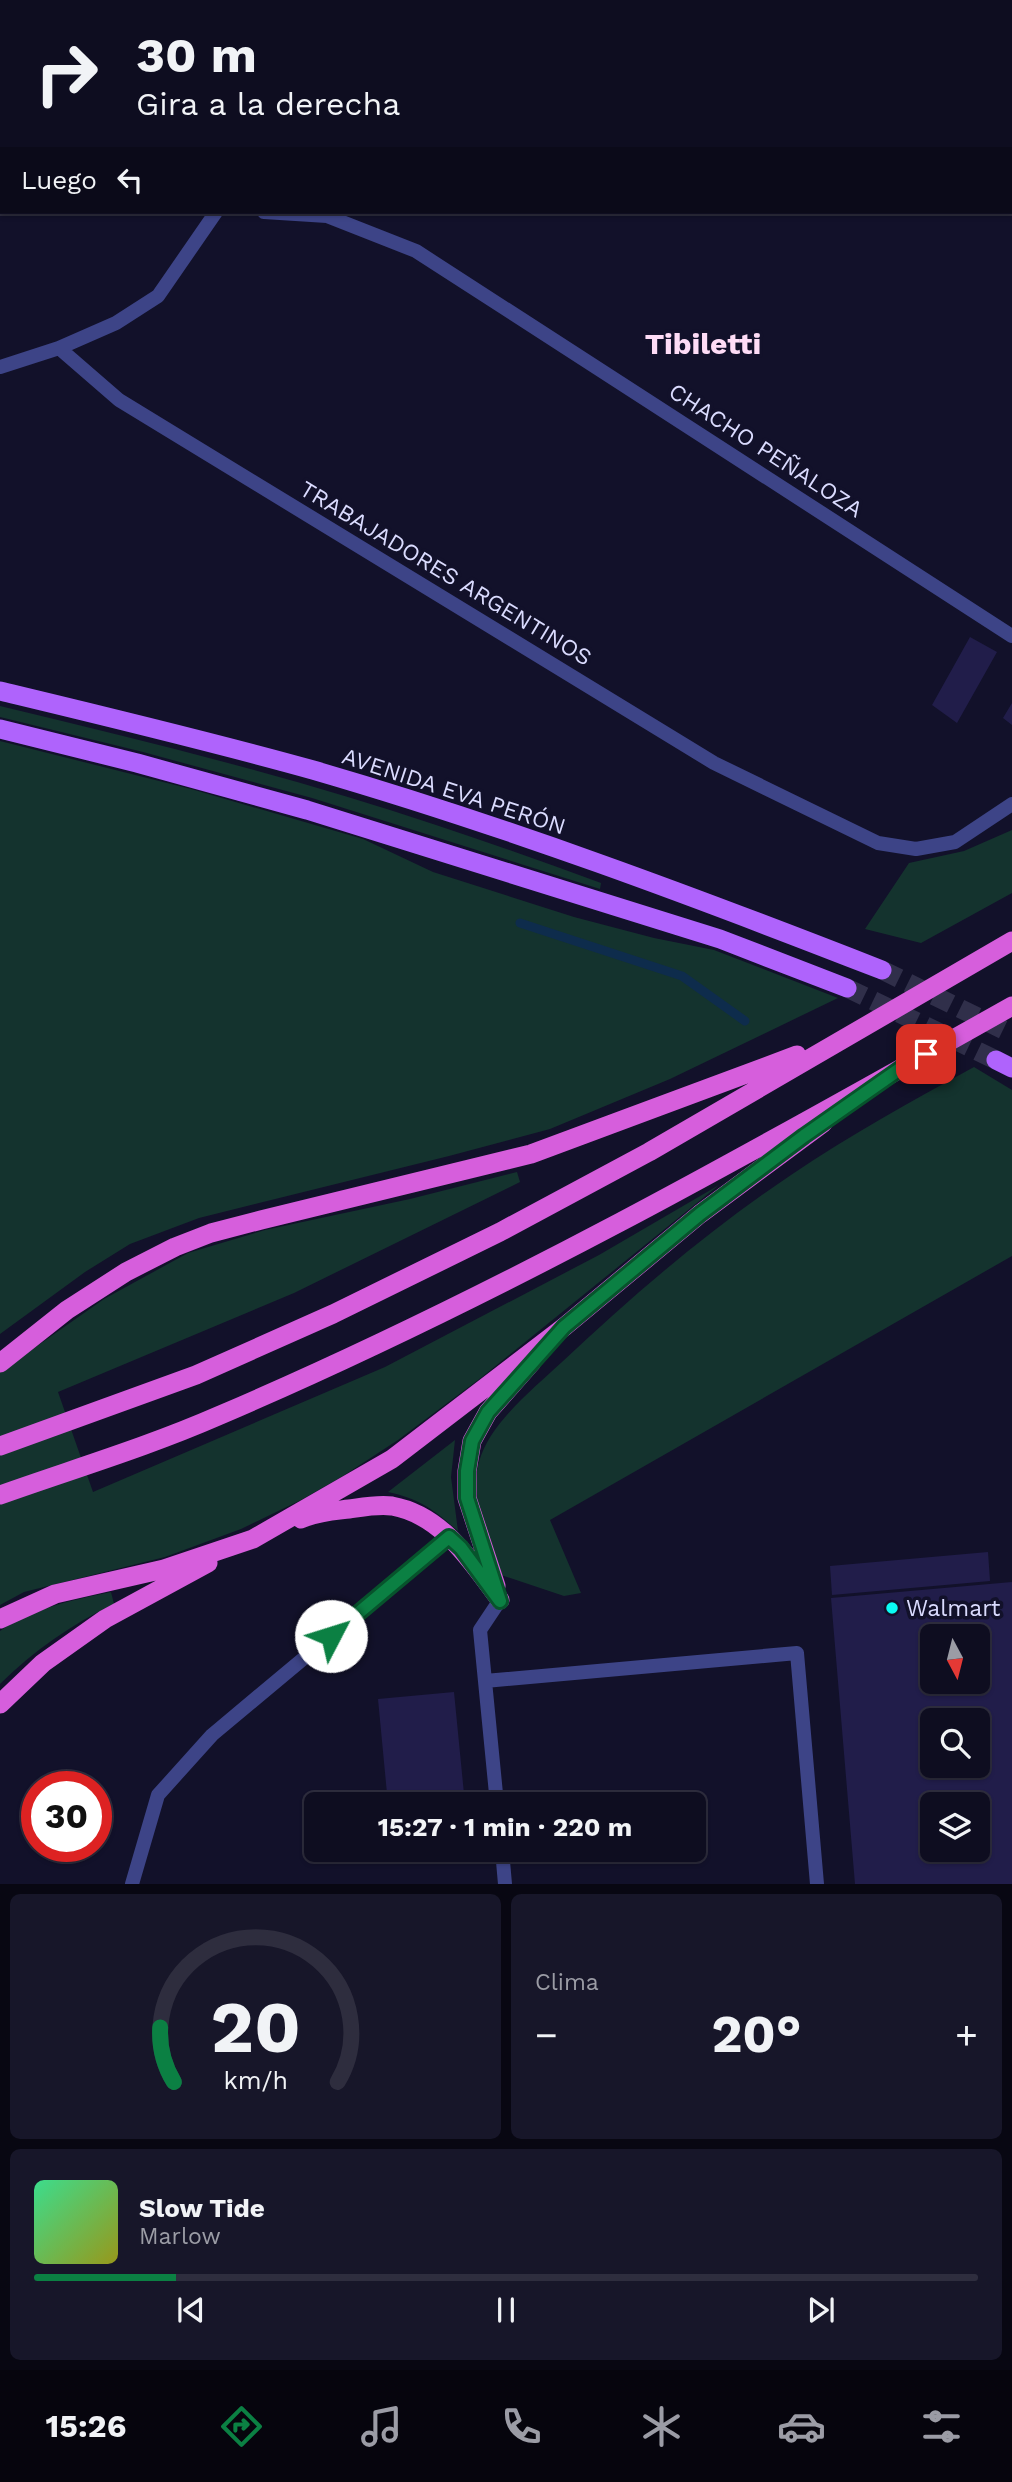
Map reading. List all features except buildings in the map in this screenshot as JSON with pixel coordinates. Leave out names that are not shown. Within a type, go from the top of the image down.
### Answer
[{"type":"highway","points":[[0,1446],[197,1375],[333,1314],[500,1232],[649,1152],[1012,940]]},
{"type":"highway","points":[[0,1495],[216,1417],[394,1338],[511,1279],[1012,1006]]},
{"type":"highway","points":[[0,1363],[67,1310],[126,1272],[199,1238],[261,1220],[531,1154],[847,1036]]},
{"type":"highway","points":[[0,1704],[43,1663],[105,1619],[253,1539],[392,1459],[564,1327],[700,1214],[904,1066]]},
{"type":"highway","points":[[500,1601],[467,1498],[467,1471],[472,1441],[488,1412],[564,1327]]},
{"type":"highway","points":[[0,1619],[55,1594],[164,1569],[253,1539],[310,1514],[369,1506],[391,1506],[416,1513],[461,1548],[500,1601]]},
{"type":"main road","name":"AVENIDA EVA PERÓN","points":[[0,691],[298,766],[444,811],[661,886],[882,970]]},
{"type":"main road","points":[[0,729],[138,763],[334,818],[720,939],[847,988]]},
{"type":"street","points":[[0,367],[59,348],[116,323],[158,296],[215,214]]},
{"type":"street","name":"CHACHO PEÑALOZA","points":[[296,214],[327,216],[416,251],[1012,636]]},
{"type":"street","name":"TRABAJADORES ARGENTINOS","points":[[59,348],[119,400],[702,755],[878,843],[916,849],[955,842],[1012,804]]},
{"type":"street","points":[[132,1884],[158,1795],[212,1735],[449,1537]]},
{"type":"street","points":[[496,1792],[480,1630],[500,1601]]},
{"type":"street","points":[[485,1681],[797,1653],[817,1884]]},
{"type":"street","points":[[503,1862],[505,1884]]},
{"type":"green space","points":[[0,706],[328,791],[601,883],[600,889],[312,798],[0,717]]},
{"type":"green space","points":[[0,741],[191,789],[363,839],[433,872],[574,917],[714,950],[838,998],[670,1079],[550,1129],[199,1218],[130,1244],[85,1272],[0,1334]]},
{"type":"green space","points":[[1012,830],[1012,893],[921,943],[865,929],[909,863],[964,851]]},
{"type":"green space","points":[[974,1067],[1012,1090],[1012,1256],[550,1520],[581,1593],[564,1596],[501,1575],[481,1520],[476,1476],[484,1448],[514,1408],[644,1287],[701,1240],[836,1146]]},
{"type":"green space","points":[[517,1172],[520,1182],[294,1293],[58,1392],[93,1492],[385,1367],[599,1255],[719,1185],[482,1377],[398,1440],[343,1476],[241,1529],[165,1557],[24,1592],[0,1605],[0,1372],[104,1299],[188,1253],[265,1230],[410,1199]]},
{"type":"green space","points":[[455,1440],[451,1477],[458,1531],[426,1506],[388,1492]]},
{"type":"green space","points":[[111,1592],[114,1604],[54,1639],[0,1684],[0,1631],[39,1611]]},
{"type":"waterway","points":[[520,923],[682,976],[745,1021]]},
{"type":"tunnel","points":[[882,970],[1012,1034]]},
{"type":"tunnel","points":[[847,988],[996,1060]]},
{"type":"place","name":"Walmart","points":[[892,1608]]},
{"type":"district","name":"Tibiletti","points":[[703,344]]},
{"type":"route","points":[[331,1636],[449,1537],[461,1548],[500,1601],[467,1498],[467,1471],[472,1441],[488,1412],[564,1327],[700,1214],[804,1136],[904,1066],[926,1054]]}]
